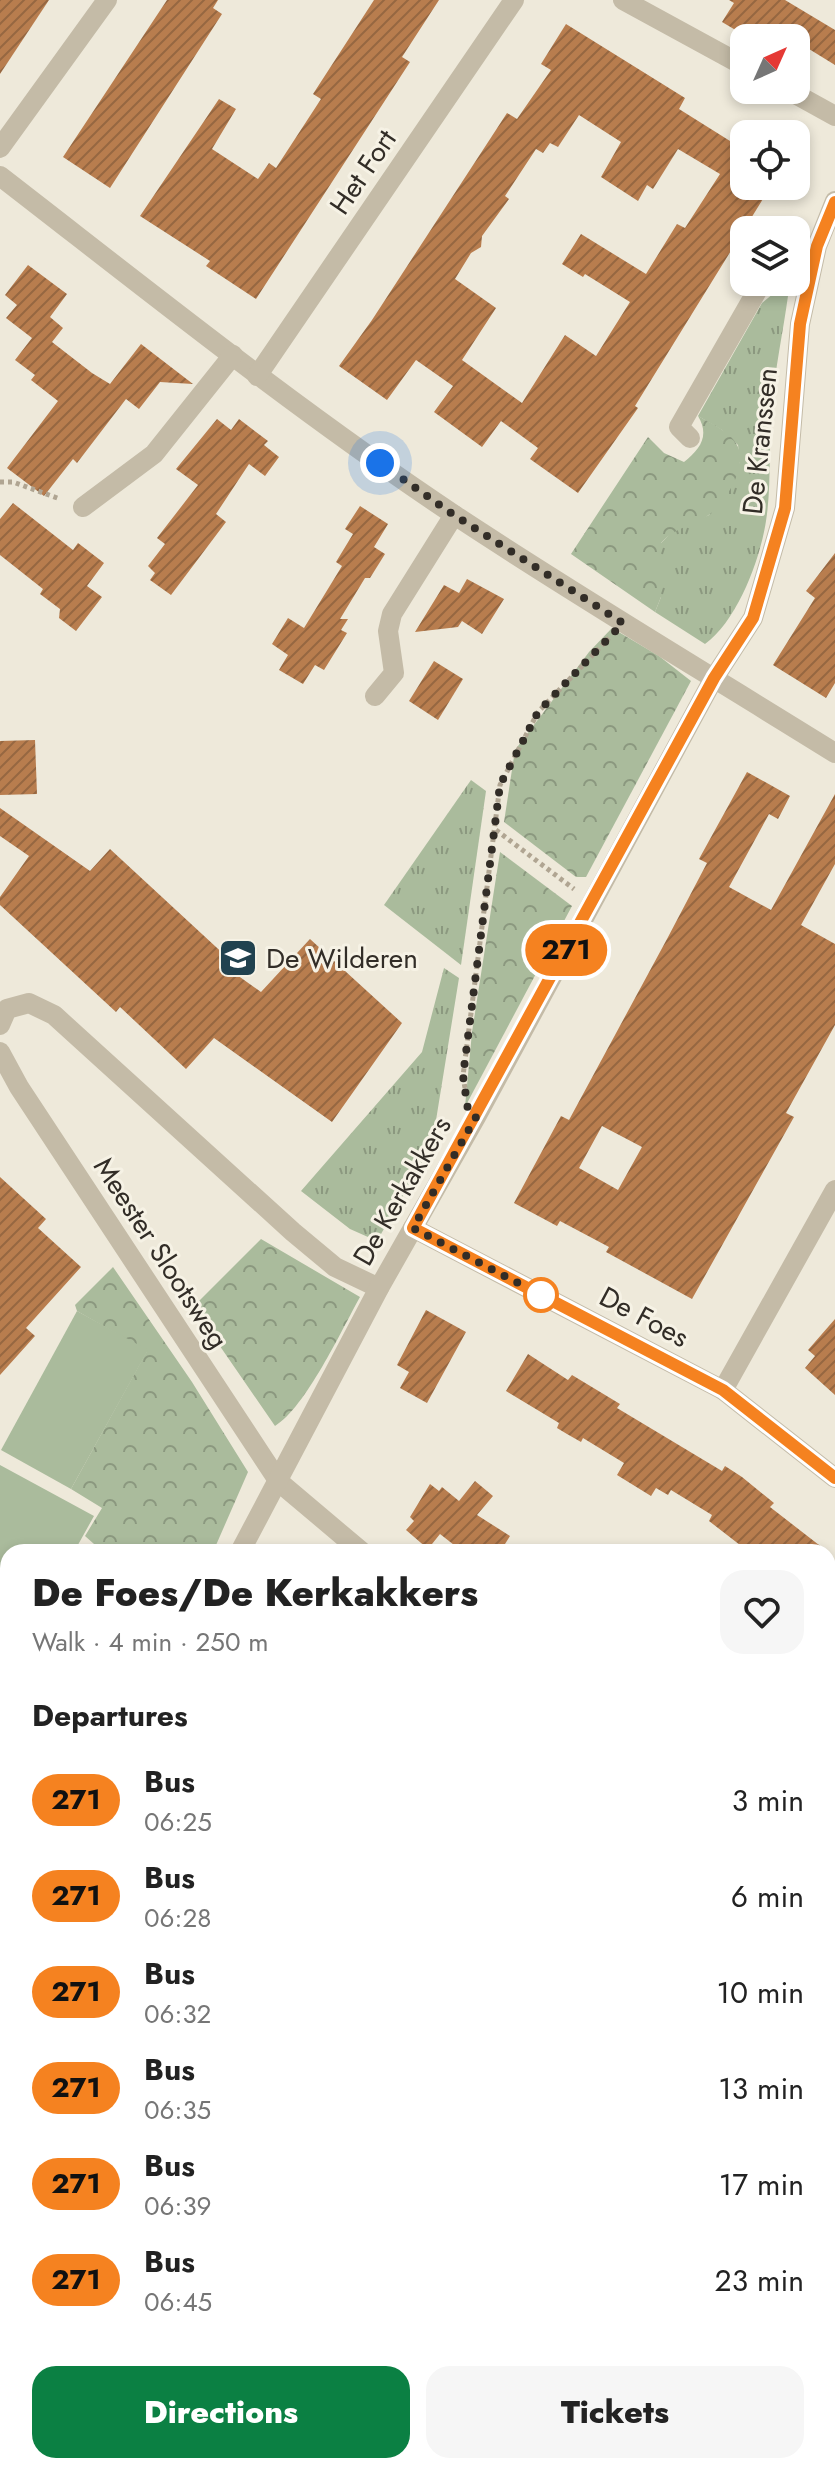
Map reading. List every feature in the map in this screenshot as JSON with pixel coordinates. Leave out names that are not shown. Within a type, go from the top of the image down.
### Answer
[{"type":"street","points":[[0,148],[107,0]]},
{"type":"street","name":"Het Fort","points":[[257,376],[514,0]]},
{"type":"street","points":[[623,0],[730,58]]},
{"type":"street","points":[[810,102],[835,116]]},
{"type":"street","points":[[0,176],[257,376],[454,515],[835,753]]},
{"type":"street","name":"De Kranssen","points":[[714,678],[753,618],[785,508],[800,324],[817,246],[835,201]]},
{"type":"street","points":[[810,250],[817,246]]},
{"type":"street","name":"De Kranssen","points":[[690,438],[679,427],[754,296]]},
{"type":"street","points":[[83,507],[154,454],[233,355]]},
{"type":"street","points":[[375,696],[394,673],[388,631],[392,614],[454,515]]},
{"type":"street","name":"De Kerkakkers","points":[[244,1544],[379,1288],[476,1117],[714,678]]},
{"type":"street","points":[[0,1025],[7,1009],[29,1003],[54,1015],[293,1232],[335,1267],[379,1288]]},
{"type":"street","name":"Meester Slootsweg","points":[[0,1052],[28,1100],[279,1482],[353,1544]]},
{"type":"street","points":[[723,1390],[835,1190]]},
{"type":"street","name":"De Foes","points":[[413,1228],[723,1390],[835,1478]]},
{"type":"path","points":[[0,482],[13,482],[83,507]]},
{"type":"path","points":[[476,1117],[468,1110],[463,1076],[500,785],[538,712],[623,623]]},
{"type":"path","points":[[495,830],[592,902]]},
{"type":"green space","points":[[770,296],[788,296],[773,391],[766,521],[752,571],[737,605],[717,634],[705,644],[655,612],[661,597],[661,543],[673,531],[709,515],[740,462],[738,445],[722,430],[698,416],[762,303]]},
{"type":"green space","points":[[698,416],[731,437],[738,447],[740,464],[728,493],[710,514],[673,533],[661,543],[661,597],[655,612],[571,554],[648,437],[664,453],[684,462],[702,442],[702,423]]},
{"type":"green space","points":[[612,628],[659,656],[691,681],[586,877],[576,877],[504,822],[515,750],[589,652]]},
{"type":"green space","points":[[471,780],[486,791],[461,965],[384,905]]},
{"type":"green space","points":[[500,852],[572,906],[465,1107],[472,1032]]},
{"type":"green space","points":[[444,968],[459,978],[432,1145],[377,1241],[350,1229],[301,1191],[422,1052]]},
{"type":"green space","points":[[261,1239],[360,1297],[311,1386],[299,1403],[275,1426],[193,1307]]},
{"type":"green space","points":[[113,1267],[192,1382],[248,1472],[216,1544],[94,1544],[85,1536],[102,1508],[71,1489],[147,1351],[77,1311],[75,1305]]},
{"type":"green space","points":[[77,1311],[148,1350],[71,1489],[1,1450]]},
{"type":"green space","points":[[0,1465],[94,1516],[78,1544],[0,1544]]},
{"type":"building","points":[[0,0],[49,0],[0,74]]},
{"type":"building","points":[[167,0],[218,0],[213,8],[222,14],[110,188],[63,157]]},
{"type":"building","points":[[374,0],[439,0],[402,57],[410,62],[256,299],[206,266],[210,261],[140,216],[219,99],[236,109],[212,149],[258,179],[269,163],[276,168],[321,99],[313,94]]},
{"type":"building","points":[[729,0],[785,0],[835,30],[835,65],[810,50],[810,24],[730,24],[730,27],[722,22],[734,3]]},
{"type":"building","points":[[566,24],[685,98],[679,109],[730,141],[730,200],[762,200],[752,216],[730,216],[730,252],[635,406],[638,408],[578,493],[530,459],[538,448],[501,421],[482,447],[434,412],[453,386],[416,360],[387,400],[339,366],[507,113],[517,119],[551,70],[541,64]],"holes":[[[579,115],[621,142],[601,177],[638,201],[647,185],[653,189],[678,149],[720,174],[685,228],[677,224],[646,274],[581,234],[562,264],[583,277],[585,274],[630,302],[596,356],[565,335],[522,403],[462,360],[496,308],[455,279],[471,253],[481,247],[482,236],[509,199],[505,196],[536,149],[543,153],[550,143],[558,147]]]},
{"type":"building","points":[[28,265],[67,294],[50,317],[63,328],[52,342],[92,373],[110,384],[141,344],[193,384],[160,382],[139,409],[126,399],[77,463],[73,459],[44,496],[7,468],[58,401],[31,380],[35,375],[15,360],[32,338],[6,318],[17,305],[5,295]]},
{"type":"building","points":[[217,419],[231,430],[239,419],[268,441],[264,445],[279,457],[265,476],[249,464],[216,514],[226,522],[171,595],[150,580],[155,573],[148,566],[165,544],[157,538],[198,485],[176,469]]},
{"type":"building","points":[[13,503],[73,550],[78,543],[104,563],[87,586],[102,597],[76,631],[59,618],[60,609],[40,594],[43,589],[0,555],[0,519]]},
{"type":"building","points":[[360,506],[388,524],[374,547],[385,554],[370,578],[365,578],[340,619],[348,619],[341,630],[347,633],[324,670],[315,665],[303,684],[279,670],[288,655],[272,644],[288,618],[304,628],[342,566],[336,562],[353,534],[345,529]]},
{"type":"building","points":[[835,553],[835,683],[826,698],[773,665],[815,598],[806,591]]},
{"type":"building","points":[[467,579],[504,599],[482,634],[462,621],[458,627],[415,632],[444,585],[459,593]]},
{"type":"building","points":[[434,661],[463,679],[438,720],[409,701]]},
{"type":"building","points":[[35,740],[37,794],[0,795],[0,741]]},
{"type":"building","points":[[747,772],[790,796],[778,819],[769,814],[729,887],[771,910],[835,794],[835,864],[801,925],[835,944],[835,1025],[786,1113],[794,1117],[692,1299],[606,1252],[609,1247],[560,1221],[557,1226],[514,1203],[561,1116],[569,1120],[667,939],[707,863],[699,859]],"holes":[[[602,1126],[642,1147],[618,1190],[579,1168]]]},
{"type":"building","points":[[0,808],[90,871],[110,849],[229,959],[223,965],[261,992],[310,939],[402,1023],[332,1122],[214,1038],[186,1069],[120,1007],[116,1012],[0,905],[0,897],[29,856],[0,836]]},
{"type":"building","points":[[0,1177],[46,1219],[38,1228],[81,1267],[26,1328],[35,1336],[0,1375]]},
{"type":"building","points":[[426,1310],[466,1332],[427,1403],[400,1388],[409,1372],[397,1365]]},
{"type":"building","points":[[835,1319],[835,1395],[805,1368],[815,1356],[808,1350]]},
{"type":"building","points":[[528,1354],[568,1380],[572,1375],[620,1404],[617,1408],[722,1471],[725,1466],[742,1477],[774,1503],[770,1507],[818,1544],[739,1544],[709,1521],[712,1515],[671,1490],[668,1495],[656,1488],[651,1496],[617,1475],[624,1463],[583,1438],[581,1442],[557,1428],[559,1423],[506,1391]]},
{"type":"building","points":[[475,1481],[493,1496],[477,1515],[510,1536],[505,1544],[453,1544],[440,1534],[432,1544],[422,1544],[406,1530],[414,1521],[410,1517],[430,1484],[439,1491],[442,1487],[459,1501]]},
{"type":"bus line","name":"271","points":[[835,202],[817,246],[800,324],[785,508],[753,618],[714,678],[413,1228],[723,1390],[835,1478]]},
{"type":"place","name":"De Wilderen","points":[[238,958]]},
{"type":"route","points":[[380,463],[454,515],[623,623],[538,712],[500,785],[463,1076],[468,1110],[476,1117],[413,1228],[541,1295]]}]
